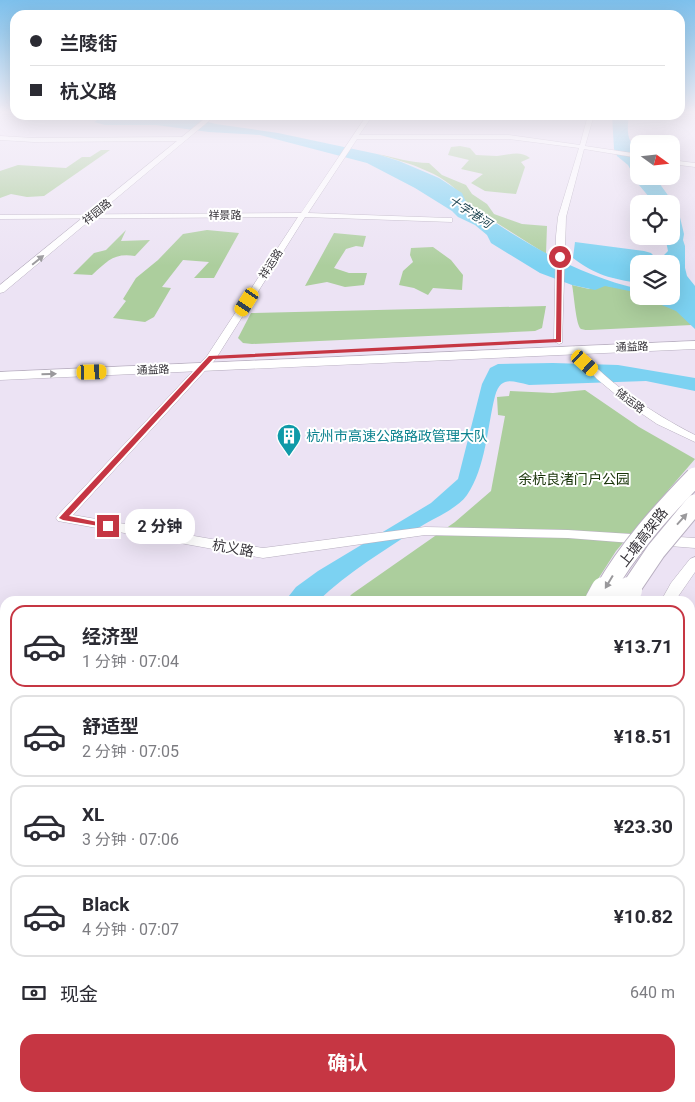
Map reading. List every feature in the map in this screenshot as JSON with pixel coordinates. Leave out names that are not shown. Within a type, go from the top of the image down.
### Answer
[{"type":"highway","name":"上塘高架路","points":[[601,596],[612,577],[658,515],[695,477]]},
{"type":"highway","name":"上塘高架路","points":[[626,596],[678,522],[695,504]]},
{"type":"main road","name":"祥园路","points":[[6,271],[144,162]]},
{"type":"main road","name":"祥园路","points":[[0,290],[92,216],[152,162]]},
{"type":"main road","name":"通益路","points":[[0,376],[559,341],[695,335]]},
{"type":"main road","name":"通益路","points":[[0,366],[207,362],[574,350],[695,344]]},
{"type":"street","name":"祥运路","points":[[63,518],[207,362],[303,214],[339,162]]},
{"type":"street","points":[[559,341],[562,217],[577,162]]},
{"type":"street","points":[[680,163],[695,165]]},
{"type":"street","name":"祥景路","points":[[0,217],[303,214],[449,220]]},
{"type":"street","name":"储运路","points":[[574,350],[585,363],[622,396],[661,423],[695,439]]},
{"type":"street","name":"杭义路","points":[[63,518],[263,553],[346,542]]},
{"type":"street","points":[[346,542],[425,531],[568,534],[695,543]]},
{"type":"street","points":[[671,596],[695,562]]},
{"type":"green space","points":[[74,162],[92,162],[44,196],[27,197],[11,194],[0,198],[0,171],[18,165],[66,168]]},
{"type":"green space","points":[[406,162],[429,163],[442,175],[466,185],[472,194],[487,204],[494,214],[522,224],[547,226],[546,254],[467,204],[451,185],[440,177]]},
{"type":"green space","points":[[467,162],[521,162],[525,167],[516,194],[485,191],[471,183],[483,174],[461,169]]},
{"type":"green space","points":[[126,230],[121,241],[150,240],[135,256],[127,255],[111,259],[92,275],[73,274],[94,253],[106,250]]},
{"type":"green space","points":[[207,230],[239,233],[214,278],[194,278],[209,262],[183,260],[162,287],[171,288],[154,317],[145,322],[113,318],[126,301],[123,299],[136,278],[158,260],[183,234]]},
{"type":"green space","points":[[334,233],[366,236],[363,247],[356,246],[346,249],[334,268],[349,273],[367,273],[364,285],[345,287],[327,282],[305,286]]},
{"type":"green space","points":[[433,247],[451,260],[463,275],[462,290],[433,288],[428,295],[414,288],[399,285],[403,271],[413,262],[410,255],[411,248]]},
{"type":"green space","points":[[572,285],[589,289],[601,285],[630,290],[630,305],[665,305],[676,310],[692,325],[584,330],[579,327]]},
{"type":"green space","points":[[546,306],[542,328],[535,331],[252,344],[243,343],[238,338],[251,313]]},
{"type":"green space","name":"余杭良渚门户公园","points":[[585,390],[639,427],[695,459],[616,551],[587,596],[350,596],[455,522],[491,491],[505,416],[498,415],[497,397],[509,396],[510,391],[553,393]]},
{"type":"water","name":"十字港河","points":[[365,162],[402,162],[439,178],[462,193],[467,204],[528,243],[593,275],[630,287],[630,291],[605,286],[595,290],[572,285],[540,273],[491,243],[487,235],[475,225],[458,217],[452,211],[415,188]]},
{"type":"water","points":[[639,185],[661,185],[668,195],[647,195]]},
{"type":"water","points":[[680,217],[684,234],[685,268],[687,276],[695,286],[695,329],[676,311],[662,305],[680,305],[680,255],[664,255],[668,251],[667,245],[680,245]]},
{"type":"water","points":[[575,242],[644,251],[653,255],[630,255],[630,281],[612,278],[596,272],[573,258]]},
{"type":"water","points":[[498,364],[618,365],[695,378],[695,391],[646,381],[529,385],[512,381],[500,385],[495,396],[482,460],[473,484],[463,500],[367,562],[323,596],[289,596],[296,587],[318,571],[431,503],[458,479],[482,384],[490,368]]},
{"type":"place","name":"杭州市高速公路路政管理大队","points":[[289,457]]},
{"type":"route","points":[[108,526],[63,518],[211,358],[559,341],[560,257]]}]
